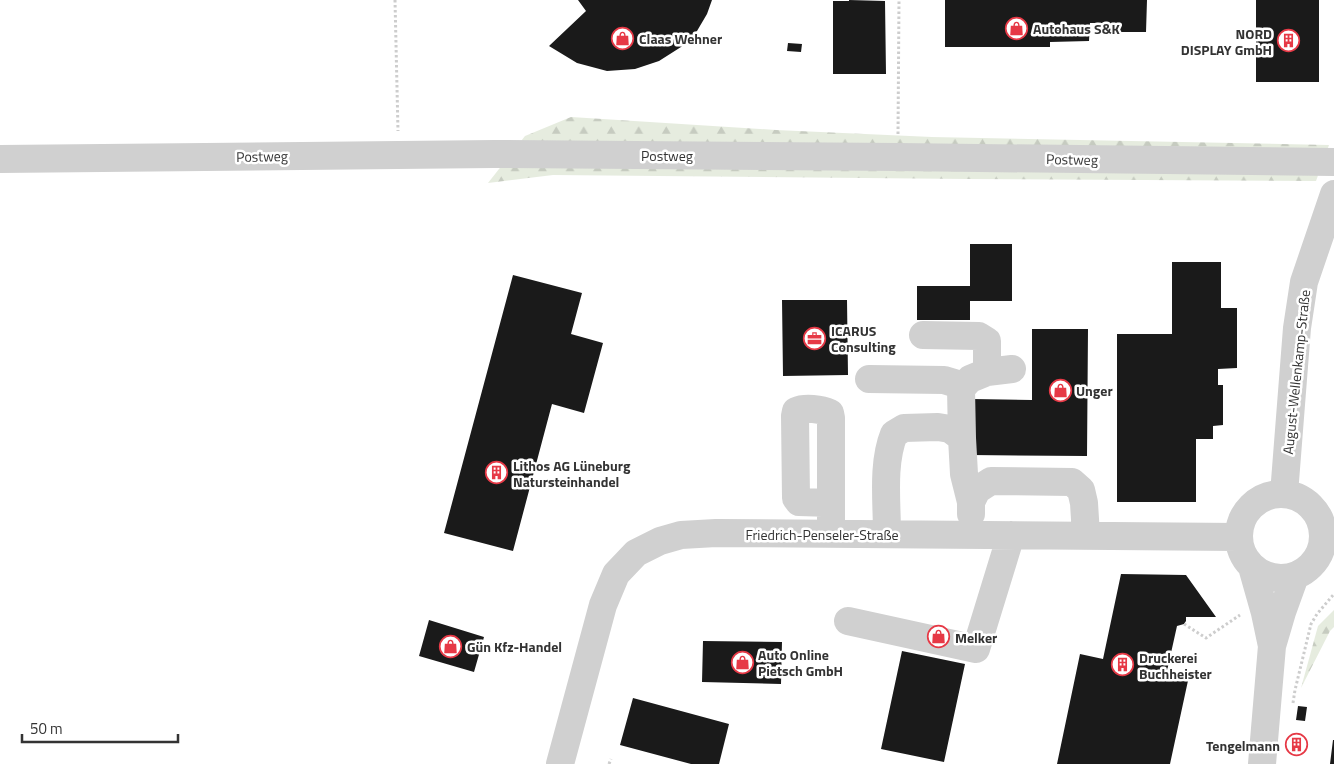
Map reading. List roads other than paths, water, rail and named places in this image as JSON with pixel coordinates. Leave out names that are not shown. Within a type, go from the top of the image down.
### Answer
[{"type":"street","name":"Postweg","points":[[0,159],[399,154],[1334,162]]},
{"type":"street","name":"August-Wellenkamp-Straße","points":[[1284,494],[1297,328],[1304,282],[1334,194]]},
{"type":"street","points":[[923,335],[980,336],[987,341],[999,371],[970,379],[961,388],[964,474],[971,502],[973,534]]},
{"type":"street","points":[[869,379],[944,380],[954,383],[961,388]]},
{"type":"street","points":[[887,534],[886,462],[888,446],[894,434],[904,428],[938,427],[950,430],[962,438]]},
{"type":"street","points":[[971,502],[977,490],[991,481],[1072,482],[1081,490],[1084,503],[1086,535]]},
{"type":"street","points":[[1262,764],[1272,646],[1282,612],[1314,567],[1320,553],[1324,541],[1323,528],[1326,519],[1298,497],[1284,494],[1270,495],[1258,501],[1248,511],[1241,523],[1239,537],[1245,558],[1252,567],[1265,575],[1280,579],[1314,567]]},
{"type":"street","points":[[831,503],[831,534]]},
{"type":"street","name":"Friedrich-Penseler-Straße","points":[[560,764],[603,605],[616,574],[636,553],[660,541],[681,535],[716,533],[1239,537]]},
{"type":"street","points":[[848,621],[976,649],[1010,535]]},
{"type":"street","points":[[1252,567],[1265,612],[1272,646]]},
{"type":"place","name":"Autohaus S&K","points":[[1017,28]]},
{"type":"place","name":"Claas Wehner","points":[[623,38]]},
{"type":"place","name":"NORD DISPLAY GmbH","points":[[1288,41]]},
{"type":"place","name":"ICARUS Consulting","points":[[815,338]]},
{"type":"place","name":"Unger","points":[[1060,390]]},
{"type":"place","name":"Lithos AG Lüneburg Natursteinhandel","points":[[497,473]]},
{"type":"place","name":"Melker","points":[[939,637]]},
{"type":"place","name":"Gün Kfz-Handel","points":[[451,646]]},
{"type":"place","name":"Auto Online Pietsch GmbH","points":[[742,662]]},
{"type":"place","name":"Druckerei Buchheister","points":[[1123,665]]},
{"type":"place","name":"Tengelmann","points":[[1296,745]]}]
